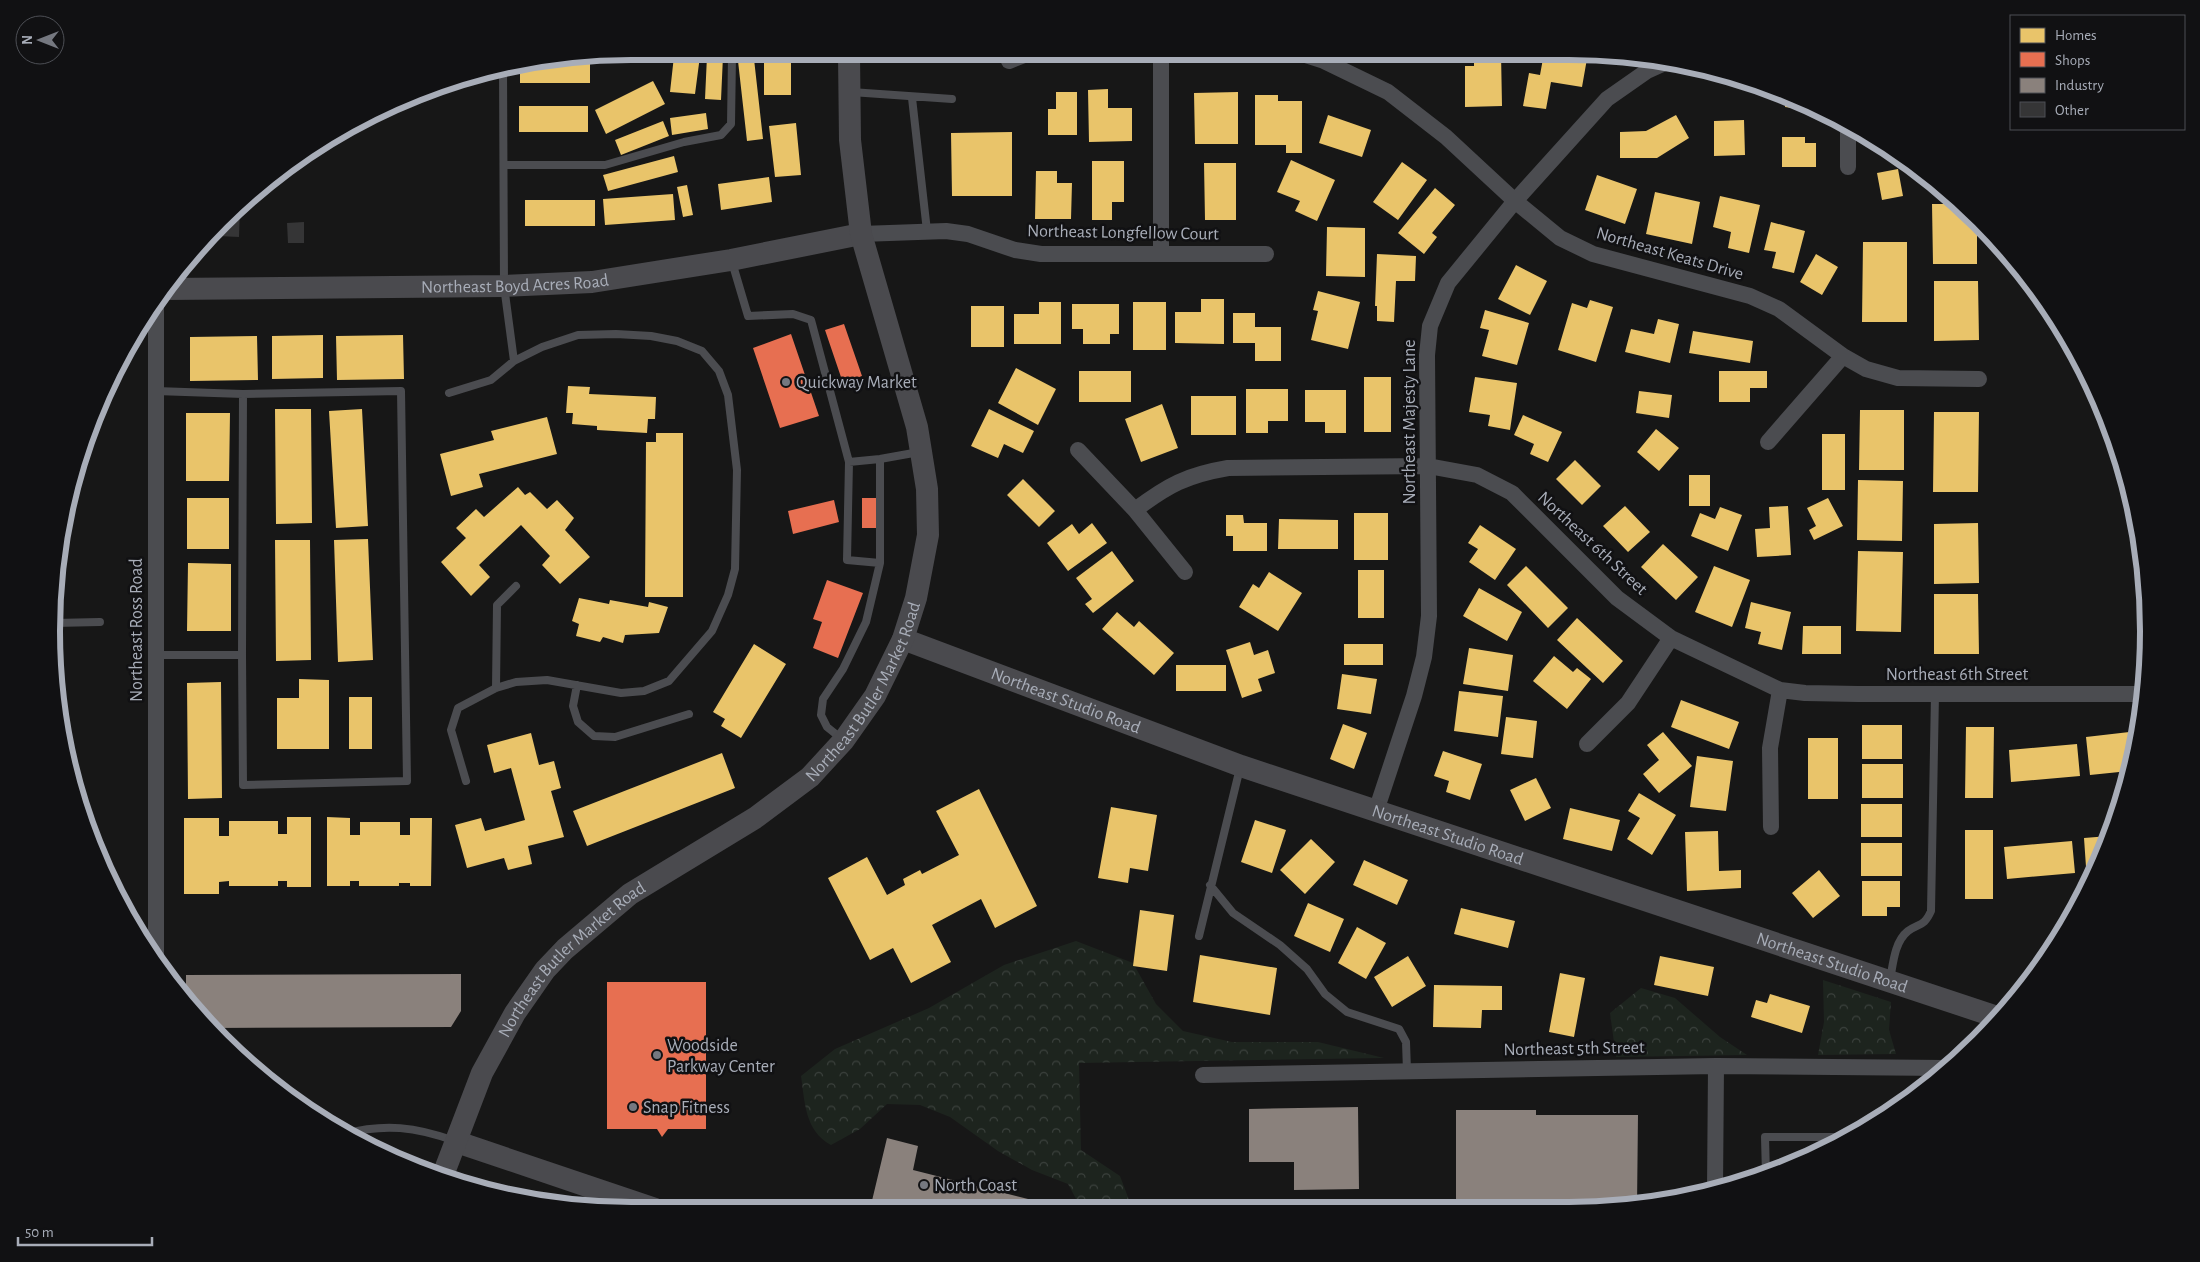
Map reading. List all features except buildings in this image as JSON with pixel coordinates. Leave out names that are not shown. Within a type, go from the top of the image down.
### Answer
[{"type":"street","name":"Northeast Butler Market Road","points":[[445,1171],[482,1073],[515,1013],[546,970],[565,949],[630,894],[756,818],[810,777],[844,740],[875,696],[903,639],[916,598],[928,535],[927,489],[917,427],[861,234],[850,140],[850,60]]},
{"type":"street","points":[[1161,60],[1161,254]]},
{"type":"street","name":"Northeast Keats Drive","points":[[1321,60],[1388,92],[1446,137],[1560,238],[1585,250],[1750,296],[1779,310],[1843,356],[1866,369],[1898,378],[1979,379]]},
{"type":"street","name":"Northeast Majesty Lane","points":[[1376,811],[1414,696],[1424,657],[1429,616],[1427,355],[1430,326],[1448,283],[1515,200],[1607,99],[1641,75],[1657,67]]},
{"type":"street","points":[[1848,132],[1848,167]]},
{"type":"street","name":"Northeast Longfellow Court","points":[[861,234],[946,231],[968,234],[1014,250],[1041,254],[1266,254]]},
{"type":"street","name":"Northeast Boyd Acres Road","points":[[174,289],[504,286],[592,282],[731,260],[861,234]]},
{"type":"street","name":"Northeast Ross Road","points":[[156,314],[156,948]]},
{"type":"street","points":[[1768,442],[1843,356]]},
{"type":"street","points":[[1078,450],[1135,510],[1185,572]]},
{"type":"street","name":"Northeast 6th Street","points":[[1135,510],[1163,489],[1200,473],[1228,468],[1428,466],[1477,475],[1512,493],[1618,598],[1671,638],[1780,690],[1841,694],[2136,694]]},
{"type":"street","points":[[1587,744],[1628,703],[1671,638]]},
{"type":"street","name":"Northeast Studio Road","points":[[903,639],[1241,766],[1991,1015]]},
{"type":"street","points":[[1771,827],[1770,748],[1780,690]]},
{"type":"street","points":[[1715,1183],[1716,1066]]},
{"type":"street","name":"Northeast 5th Street","points":[[1203,1075],[1716,1066],[1936,1068]]},
{"type":"street","points":[[457,1142],[634,1202]]},
{"type":"lane","points":[[504,165],[605,165],[684,142],[721,135],[730,124],[732,60]]},
{"type":"lane","points":[[503,75],[504,286],[514,361]]},
{"type":"lane","points":[[849,91],[912,98],[952,99]]},
{"type":"lane","points":[[912,98],[927,231]]},
{"type":"lane","points":[[731,260],[748,316],[793,314],[811,320],[849,462],[846,560],[880,563]]},
{"type":"lane","points":[[449,393],[491,380],[514,361],[542,347],[578,335],[616,334],[651,336],[677,341],[702,351],[719,371],[728,395],[737,470],[735,569],[728,595],[712,631],[669,681],[644,690],[621,693],[547,680],[516,682],[496,688],[458,708],[451,730],[466,781]]},
{"type":"lane","points":[[156,391],[243,394],[401,390],[408,781],[243,785],[243,394]]},
{"type":"lane","points":[[849,462],[880,459],[921,451]]},
{"type":"lane","points":[[844,740],[827,727],[821,715],[823,699],[843,669],[866,622],[880,563],[880,459]]},
{"type":"lane","points":[[496,688],[497,605],[516,586]]},
{"type":"lane","points":[[60,623],[100,622]]},
{"type":"lane","points":[[156,655],[242,655]]},
{"type":"lane","points":[[577,685],[573,706],[578,722],[594,736],[615,738],[689,714]]},
{"type":"lane","points":[[1890,981],[1899,942],[1907,932],[1926,922],[1931,911],[1935,694]]},
{"type":"lane","points":[[1199,936],[1210,885],[1241,766]]},
{"type":"lane","points":[[1210,885],[1233,913],[1280,945],[1307,970],[1325,994],[1347,1012],[1399,1029],[1406,1042],[1407,1071]]},
{"type":"lane","points":[[355,1131],[368,1128],[410,1128],[457,1142]]},
{"type":"lane","points":[[1766,1167],[1765,1137],[1833,1137]]},
{"type":"green space","points":[[1076,941],[1133,963],[1156,1004],[1183,1031],[1232,1042],[1318,1042],[1384,1058],[1079,1063],[1081,1150],[1120,1176],[1129,1200],[1126,1202],[1078,1202],[1068,1184],[1032,1170],[998,1151],[950,1117],[920,1105],[887,1104],[860,1129],[831,1145],[822,1139],[811,1124],[805,1106],[801,1076],[835,1049],[929,1008],[1004,965]]},
{"type":"green space","points":[[1823,980],[1891,1002],[1889,1030],[1896,1054],[1818,1055],[1824,1022]]},
{"type":"green space","points":[[1641,988],[1675,998],[1720,1037],[1747,1055],[1616,1057],[1610,1013]]},
{"type":"place","name":"Quickway Market","points":[[786,382]]},
{"type":"place","name":"Woodside Parkway Center","points":[[657,1055]]},
{"type":"place","name":"Snap Fitness","points":[[633,1107]]},
{"type":"place","name":"North Coast","points":[[924,1185]]}]
